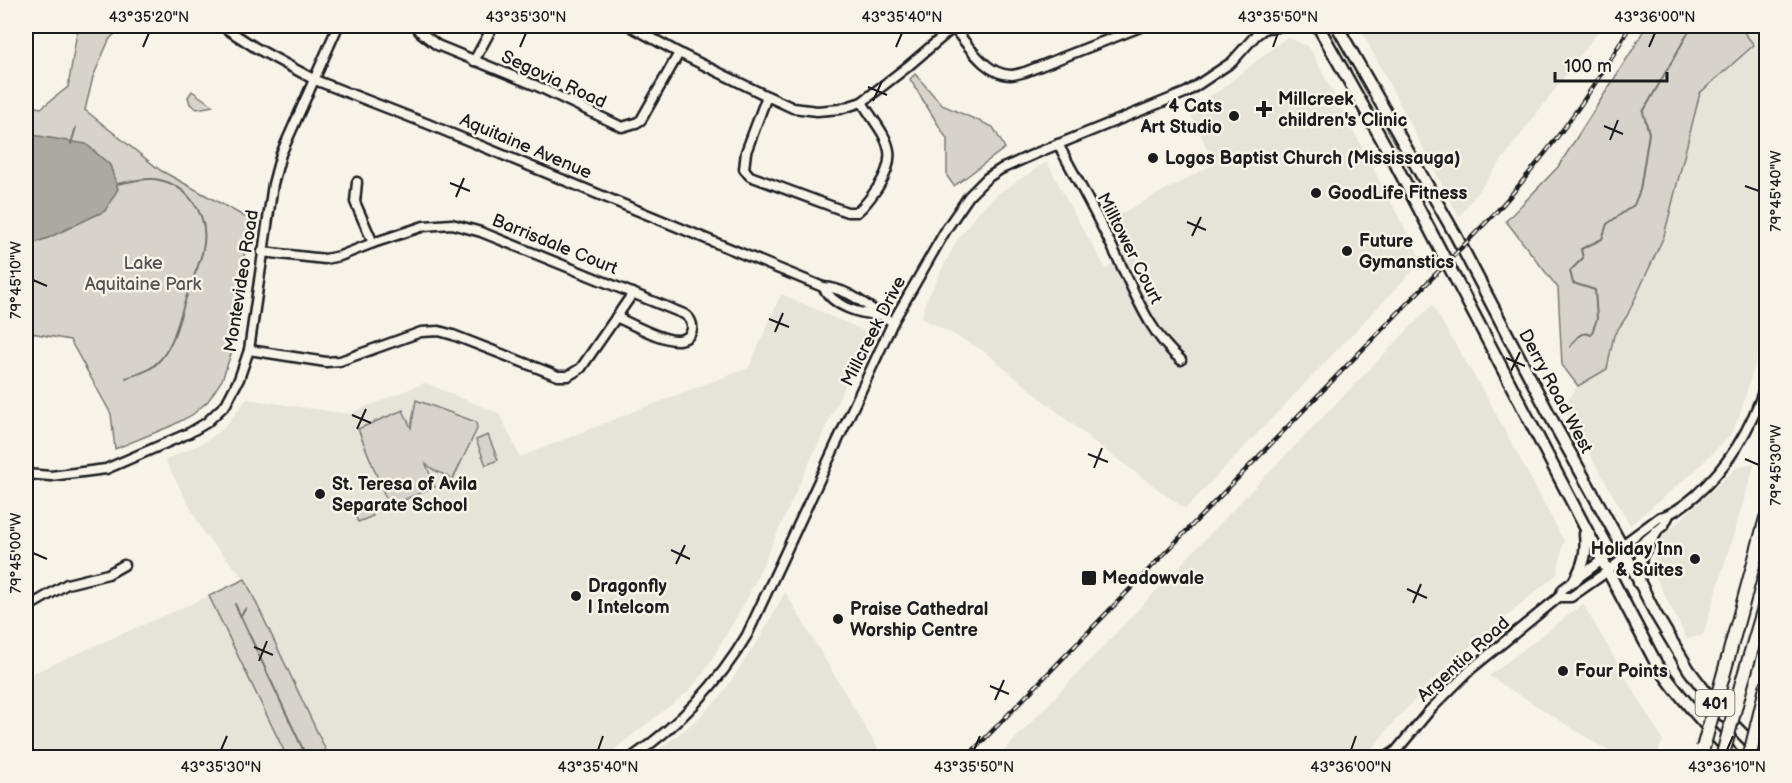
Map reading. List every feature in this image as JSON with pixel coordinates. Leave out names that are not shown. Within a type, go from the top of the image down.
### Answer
[{"type":"highway","name":"401","points":[[1702,753],[1767,518]]},
{"type":"highway","name":"401","points":[[1722,758],[1767,601]]},
{"type":"highway","name":"401","points":[[1749,758],[1767,687]]},
{"type":"main road","points":[[1265,26],[1278,26]]},
{"type":"main road","name":"Derry Road West","points":[[1318,26],[1371,118],[1657,665],[1698,718],[1736,758]]},
{"type":"main road","name":"Derry Road West","points":[[1337,26],[1456,236],[1557,431],[1689,670],[1720,711],[1766,758]]},
{"type":"main road","points":[[1575,580],[1582,568],[1587,551],[1585,527]]},
{"type":"main road","points":[[1639,583],[1641,556],[1656,532]]},
{"type":"street","name":"Aquitaine Avenue","points":[[222,26],[256,48],[315,80],[428,124],[824,287],[834,288],[868,304],[880,315],[893,322]]},
{"type":"street","name":"Montevideo Road","points":[[26,474],[51,476],[106,469],[189,433],[206,423],[226,404],[239,379],[249,350],[274,178],[281,154],[338,26]]},
{"type":"street","points":[[474,61],[493,26]]},
{"type":"street","points":[[630,26],[766,96],[805,111],[840,109],[862,102],[907,67],[953,26],[987,66],[996,72],[1011,75],[1025,72],[1143,26]]},
{"type":"street","name":"Millcreek Drive","points":[[631,758],[676,724],[710,688],[733,658],[822,477],[893,322],[947,228],[969,196],[987,178],[1000,170],[1187,92],[1232,62],[1265,26]]},
{"type":"street","name":"Segovia Road","points":[[418,31],[437,45],[537,86],[622,127],[641,120],[679,53]]},
{"type":"street","points":[[766,96],[746,152],[744,169],[750,176],[851,212],[856,212],[866,206],[885,177],[891,154],[888,144],[862,102]]},
{"type":"street","name":"Milltower Court","points":[[1058,144],[1108,237],[1156,335],[1181,360]]},
{"type":"street","points":[[357,182],[355,202],[373,243]]},
{"type":"street","name":"Barrisdale Court","points":[[262,252],[325,259],[340,256],[424,226],[452,224],[481,232],[633,293],[691,318],[693,324],[686,337],[679,340],[666,338],[616,317]]},
{"type":"street","points":[[249,350],[326,362],[340,361],[421,332],[439,331],[558,376],[568,376],[581,368],[633,293]]},
{"type":"street","name":"Argentia Road","points":[[1559,597],[1571,597],[1608,571],[1624,551],[1659,518],[1669,515],[1700,491],[1729,459],[1752,421],[1767,383]]},
{"type":"street","name":"Argentia Road","points":[[1385,758],[1394,754],[1430,710],[1471,669],[1559,597],[1563,589],[1602,561],[1656,532],[1664,525],[1669,515]]},
{"type":"street","points":[[26,608],[67,584],[108,574],[124,565]]},
{"type":"shaded area","points":[[1359,26],[1605,26],[1600,29],[1459,217]]},
{"type":"shaded area","points":[[1739,26],[1766,26],[1766,327],[1739,417],[1730,435],[1696,470],[1630,525],[1563,407],[1578,386],[1607,369],[1610,363],[1614,335],[1627,316],[1664,236],[1700,93],[1754,45]]},
{"type":"shaded area","points":[[1287,37],[1309,47],[1422,261],[1185,509],[1093,441],[981,349],[922,318],[925,303],[957,240],[979,211],[999,193],[1047,162],[1106,269],[1124,254],[1107,221],[1214,164],[1188,108],[1219,91]]},
{"type":"shaded area","points":[[26,134],[86,144],[110,165],[118,189],[105,211],[26,246]]},
{"type":"shaded area","points":[[781,294],[869,333],[747,599],[705,671],[689,691],[604,757],[329,757],[245,579],[205,535],[165,460],[205,442],[224,428],[247,399],[348,414],[425,383],[500,414],[520,457],[749,368]]},
{"type":"shaded area","points":[[1432,305],[1489,401],[1564,541],[1557,574],[1447,666],[1392,724],[1365,757],[998,757],[1248,494]]},
{"type":"shaded area","points":[[1755,463],[1703,635],[1687,639],[1652,570],[1655,547],[1660,539],[1737,467]]},
{"type":"shaded area","points":[[785,592],[883,757],[649,757],[692,724],[721,696],[761,636]]},
{"type":"shaded area","points":[[209,596],[287,757],[26,757],[26,676]]},
{"type":"shaded area","points":[[1583,604],[1663,741],[1656,757],[1618,757],[1489,676]]},
{"type":"green space","name":"Lake Aquitaine Park","points":[[84,26],[122,26],[109,40],[93,77],[85,110],[160,170],[249,219],[231,354],[222,380],[208,401],[192,415],[115,449],[111,414],[70,340],[26,332],[26,105],[41,108],[68,87],[77,32]]},
{"type":"green space","points":[[1646,26],[1739,26],[1754,45],[1700,93],[1664,236],[1627,316],[1614,335],[1607,369],[1578,386],[1562,365],[1558,288],[1506,221],[1558,167]]},
{"type":"green space","points":[[915,74],[942,105],[993,127],[1005,148],[954,186],[947,176],[947,139],[910,79]]},
{"type":"green space","points":[[192,91],[213,106],[197,109],[190,104],[188,97]]},
{"type":"green space","points":[[416,400],[476,422],[477,429],[453,479],[426,464],[435,487],[389,506],[358,429],[403,410],[411,428]]},
{"type":"green space","points":[[488,435],[498,460],[486,465],[476,440]]},
{"type":"green space","points":[[365,505],[370,507],[373,516],[358,522],[354,513],[356,509]]},
{"type":"green space","points":[[245,579],[329,757],[287,757],[209,596]]},
{"type":"waterway","points":[[1570,347],[1581,334],[1591,335],[1597,319],[1595,290],[1573,283],[1570,271],[1583,258],[1581,249],[1602,239],[1607,224],[1634,205],[1640,190],[1649,133],[1643,112],[1692,26]]},
{"type":"waterway","points":[[71,144],[76,127]]},
{"type":"waterway","points":[[117,184],[153,179],[175,186],[192,200],[202,220],[204,231],[201,257],[169,347],[151,368],[126,378]]},
{"type":"waterway","points":[[235,604],[307,758]]},
{"type":"waterway","points":[[241,615],[246,608]]},
{"type":"railway","points":[[966,758],[1498,210],[1569,121],[1601,75],[1630,26]]},
{"type":"place","name":"Millcreek children's Clinic","points":[[1264,109]]},
{"type":"place","name":"4 Cats Art Studio","points":[[1234,116]]},
{"type":"place","name":"Logos Baptist Church (Mississauga)","points":[[1153,158]]},
{"type":"place","name":"GoodLife Fitness","points":[[1316,193]]},
{"type":"place","name":"Future Gymanstics","points":[[1347,251]]},
{"type":"place","name":"St. Teresa of Avila Separate School","points":[[320,494]]},
{"type":"place","name":"Holiday Inn & Suites","points":[[1695,559]]},
{"type":"place","name":"Meadowvale","points":[[1089,578]]},
{"type":"place","name":"Dragonfly | Intelcom","points":[[576,596]]},
{"type":"place","name":"Praise Cathedral Worship Centre","points":[[838,619]]},
{"type":"place","name":"Four Points","points":[[1563,671]]}]
